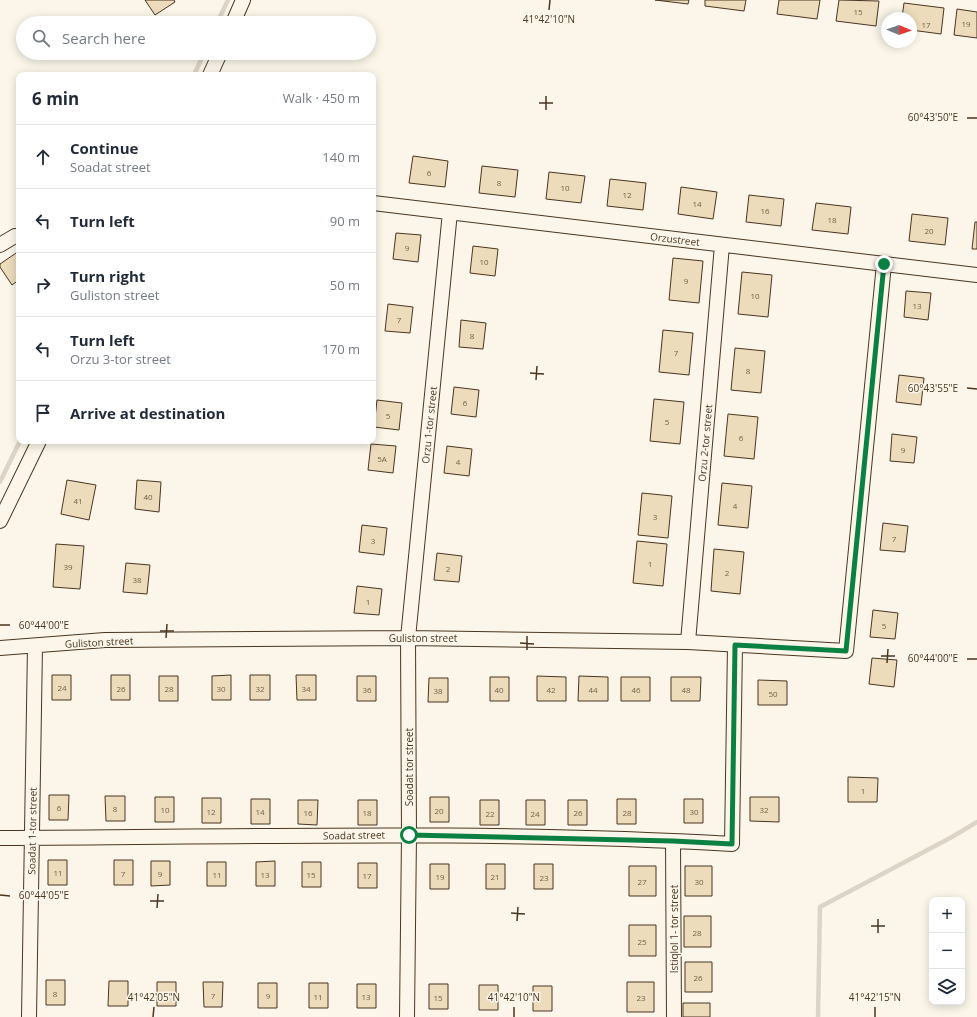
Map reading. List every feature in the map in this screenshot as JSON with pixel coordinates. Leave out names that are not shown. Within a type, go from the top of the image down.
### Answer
[{"type":"street","points":[[236,16],[243,0]]},
{"type":"street","points":[[211,72],[217,60]]},
{"type":"street","name":"Orzustreet","points":[[376,203],[977,275]]},
{"type":"street","name":"Orzu 1-tor street","points":[[408,638],[450,212]]},
{"type":"street","points":[[0,245],[14,236]]},
{"type":"street","name":"Orzu 2-tor street","points":[[688,642],[722,245]]},
{"type":"street","name":"Guliston street","points":[[0,648],[105,640],[408,638],[688,642],[846,651],[884,264]]},
{"type":"street","points":[[0,521],[38,444]]},
{"type":"street","name":"Soadat tor street","points":[[407,1017],[409,835],[408,638]]},
{"type":"street","name":"Soadat street","points":[[0,838],[409,835],[673,841],[732,844],[735,645]]},
{"type":"street","name":"Soadat 1-tor street","points":[[29,1017],[34,646]]},
{"type":"street","name":"Istiqlol 1- tor street","points":[[673,841],[674,1017]]},
{"type":"building","points":[[145,0],[174,0],[175,2],[155,15]]},
{"type":"building","points":[[655,0],[689,0],[688,4]]},
{"type":"building","points":[[705,0],[746,0],[744,11],[705,6]]},
{"type":"building","points":[[779,0],[820,0],[817,19],[777,14]]},
{"type":"building","points":[[839,0],[879,1],[876,26],[836,21]]},
{"type":"building","points":[[904,3],[944,8],[941,34],[917,31],[917,12],[903,12]]},
{"type":"building","points":[[957,9],[977,12],[977,38],[954,35]]},
{"type":"building","points":[[413,156],[448,161],[445,187],[409,183]]},
{"type":"building","points":[[482,166],[518,170],[515,197],[479,193]]},
{"type":"building","points":[[549,172],[585,176],[581,203],[546,199]]},
{"type":"building","points":[[610,179],[646,183],[643,210],[607,206]]},
{"type":"building","points":[[681,187],[717,192],[713,219],[678,214]]},
{"type":"building","points":[[749,195],[784,199],[781,226],[746,222]]},
{"type":"building","points":[[816,203],[851,207],[848,234],[812,230]]},
{"type":"building","points":[[912,214],[948,218],[945,245],[909,241]]},
{"type":"building","points":[[975,222],[977,222],[977,249],[972,249]]},
{"type":"building","points":[[396,233],[421,235],[418,262],[393,259]]},
{"type":"building","points":[[473,246],[498,249],[495,276],[470,273]]},
{"type":"building","points":[[16,253],[16,282],[12,285],[0,267],[0,264]]},
{"type":"building","points":[[673,258],[703,261],[699,303],[669,300]]},
{"type":"building","points":[[742,272],[772,275],[768,317],[738,314]]},
{"type":"building","points":[[906,291],[931,293],[928,320],[904,317]]},
{"type":"building","points":[[388,304],[413,307],[410,333],[385,331]]},
{"type":"building","points":[[461,320],[486,323],[483,349],[459,347]]},
{"type":"building","points":[[663,330],[693,333],[689,375],[659,372]]},
{"type":"building","points":[[735,348],[765,351],[761,393],[731,390]]},
{"type":"building","points":[[899,375],[924,378],[921,405],[896,402]]},
{"type":"building","points":[[454,387],[479,390],[476,417],[451,414]]},
{"type":"building","points":[[654,399],[684,402],[680,444],[650,441]]},
{"type":"building","points":[[377,400],[402,403],[399,430],[376,427]]},
{"type":"building","points":[[728,414],[758,417],[754,459],[724,456]]},
{"type":"building","points":[[892,434],[917,437],[914,463],[890,461]]},
{"type":"building","points":[[371,444],[396,446],[393,473],[368,470]]},
{"type":"building","points":[[447,446],[472,449],[469,476],[444,473]]},
{"type":"building","points":[[67,480],[96,485],[89,520],[61,514]]},
{"type":"building","points":[[137,480],[161,482],[159,512],[135,509]]},
{"type":"building","points":[[722,483],[752,486],[748,528],[718,525]]},
{"type":"building","points":[[642,493],[672,496],[668,538],[638,535]]},
{"type":"building","points":[[883,523],[908,526],[905,552],[880,550]]},
{"type":"building","points":[[362,525],[387,528],[384,555],[359,552]]},
{"type":"building","points":[[637,541],[667,544],[663,586],[633,583]]},
{"type":"building","points":[[56,544],[84,546],[80,589],[53,587]]},
{"type":"building","points":[[714,549],[744,552],[740,594],[711,591]]},
{"type":"building","points":[[437,553],[462,556],[459,582],[434,580]]},
{"type":"building","points":[[126,563],[150,565],[147,594],[123,592]]},
{"type":"building","points":[[357,586],[382,589],[379,615],[354,613]]},
{"type":"building","points":[[873,610],[898,613],[895,639],[870,637]]},
{"type":"building","points":[[872,658],[897,660],[894,687],[869,684]]},
{"type":"building","points":[[52,675],[71,675],[71,700],[52,700]]},
{"type":"building","points":[[111,675],[130,675],[130,700],[111,700]]},
{"type":"building","points":[[231,675],[231,700],[212,700],[212,676]]},
{"type":"building","points":[[250,675],[270,675],[270,700],[250,700]]},
{"type":"building","points":[[296,675],[316,675],[316,700],[297,700]]},
{"type":"building","points":[[159,676],[178,676],[178,701],[159,701]]},
{"type":"building","points":[[357,676],[376,676],[376,701],[357,701]]},
{"type":"building","points":[[537,676],[566,677],[566,701],[537,701]]},
{"type":"building","points":[[579,676],[608,677],[608,701],[578,701]]},
{"type":"building","points":[[490,677],[509,677],[509,701],[490,701]]},
{"type":"building","points":[[621,677],[650,677],[650,701],[621,701]]},
{"type":"building","points":[[671,677],[701,677],[700,701],[671,701]]},
{"type":"building","points":[[429,678],[448,678],[448,702],[428,702]]},
{"type":"building","points":[[758,680],[787,681],[787,705],[758,705]]},
{"type":"building","points":[[848,777],[878,778],[877,802],[848,802]]},
{"type":"building","points":[[49,795],[69,795],[68,820],[49,820]]},
{"type":"building","points":[[105,796],[125,796],[125,821],[106,821]]},
{"type":"building","points":[[155,797],[174,797],[174,822],[155,822]]},
{"type":"building","points":[[430,797],[449,797],[449,822],[430,822]]},
{"type":"building","points":[[750,797],[779,797],[779,822],[750,821]]},
{"type":"building","points":[[202,798],[221,798],[221,823],[202,823]]},
{"type":"building","points":[[251,799],[270,799],[270,824],[251,824]]},
{"type":"building","points":[[617,799],[636,799],[636,824],[617,824]]},
{"type":"building","points":[[684,799],[703,799],[703,823],[684,823]]},
{"type":"building","points":[[298,800],[318,800],[317,825],[298,824]]},
{"type":"building","points":[[358,800],[377,800],[377,825],[358,825]]},
{"type":"building","points":[[480,800],[499,800],[499,825],[480,825]]},
{"type":"building","points":[[526,800],[545,800],[545,825],[526,825]]},
{"type":"building","points":[[568,800],[587,800],[587,825],[568,825]]},
{"type":"building","points":[[48,860],[67,860],[67,885],[48,885]]},
{"type":"building","points":[[114,860],[133,860],[133,885],[114,885]]},
{"type":"building","points":[[151,861],[170,861],[170,885],[151,886]]},
{"type":"building","points":[[275,861],[275,886],[256,886],[256,862]]},
{"type":"building","points":[[207,862],[226,862],[226,886],[207,886]]},
{"type":"building","points":[[302,862],[321,862],[321,887],[302,887]]},
{"type":"building","points":[[358,863],[377,863],[377,888],[358,888]]},
{"type":"building","points":[[430,864],[449,864],[449,889],[430,889]]},
{"type":"building","points":[[486,864],[505,864],[505,889],[486,889]]},
{"type":"building","points":[[534,864],[553,864],[553,889],[534,889]]},
{"type":"building","points":[[629,866],[656,866],[656,896],[629,896]]},
{"type":"building","points":[[685,866],[712,866],[712,896],[685,896]]},
{"type":"building","points":[[684,916],[711,916],[711,947],[684,947]]},
{"type":"building","points":[[629,925],[656,925],[656,956],[629,956]]},
{"type":"building","points":[[685,962],[712,962],[712,992],[685,992]]},
{"type":"building","points":[[46,980],[65,980],[65,1005],[46,1005]]},
{"type":"building","points":[[109,981],[128,981],[128,1006],[108,1006]]},
{"type":"building","points":[[157,982],[176,982],[176,1006],[157,1006]]},
{"type":"building","points":[[203,982],[223,982],[222,1007],[204,1007]]},
{"type":"building","points":[[627,982],[654,982],[654,1012],[627,1012]]},
{"type":"building","points":[[258,983],[277,983],[277,1008],[258,1008]]},
{"type":"building","points":[[309,983],[328,983],[328,1008],[309,1008]]},
{"type":"building","points":[[357,984],[376,984],[376,1008],[357,1008]]},
{"type":"building","points":[[429,984],[448,984],[448,1009],[429,1009]]},
{"type":"building","points":[[479,985],[498,985],[498,1010],[479,1010]]},
{"type":"building","points":[[533,986],[552,986],[552,1011],[533,1011]]},
{"type":"building","points":[[683,1003],[710,1003],[710,1017],[683,1017]]},
{"type":"waterway","points":[[220,16],[228,0]]},
{"type":"waterway","points":[[195,72],[201,60]]},
{"type":"waterway","points":[[0,482],[19,444]]},
{"type":"waterway","points":[[818,1017],[820,907],[952,837],[977,822]]},
{"type":"route","points":[[409,835],[673,841],[732,844],[735,645],[846,651],[884,264]]}]
